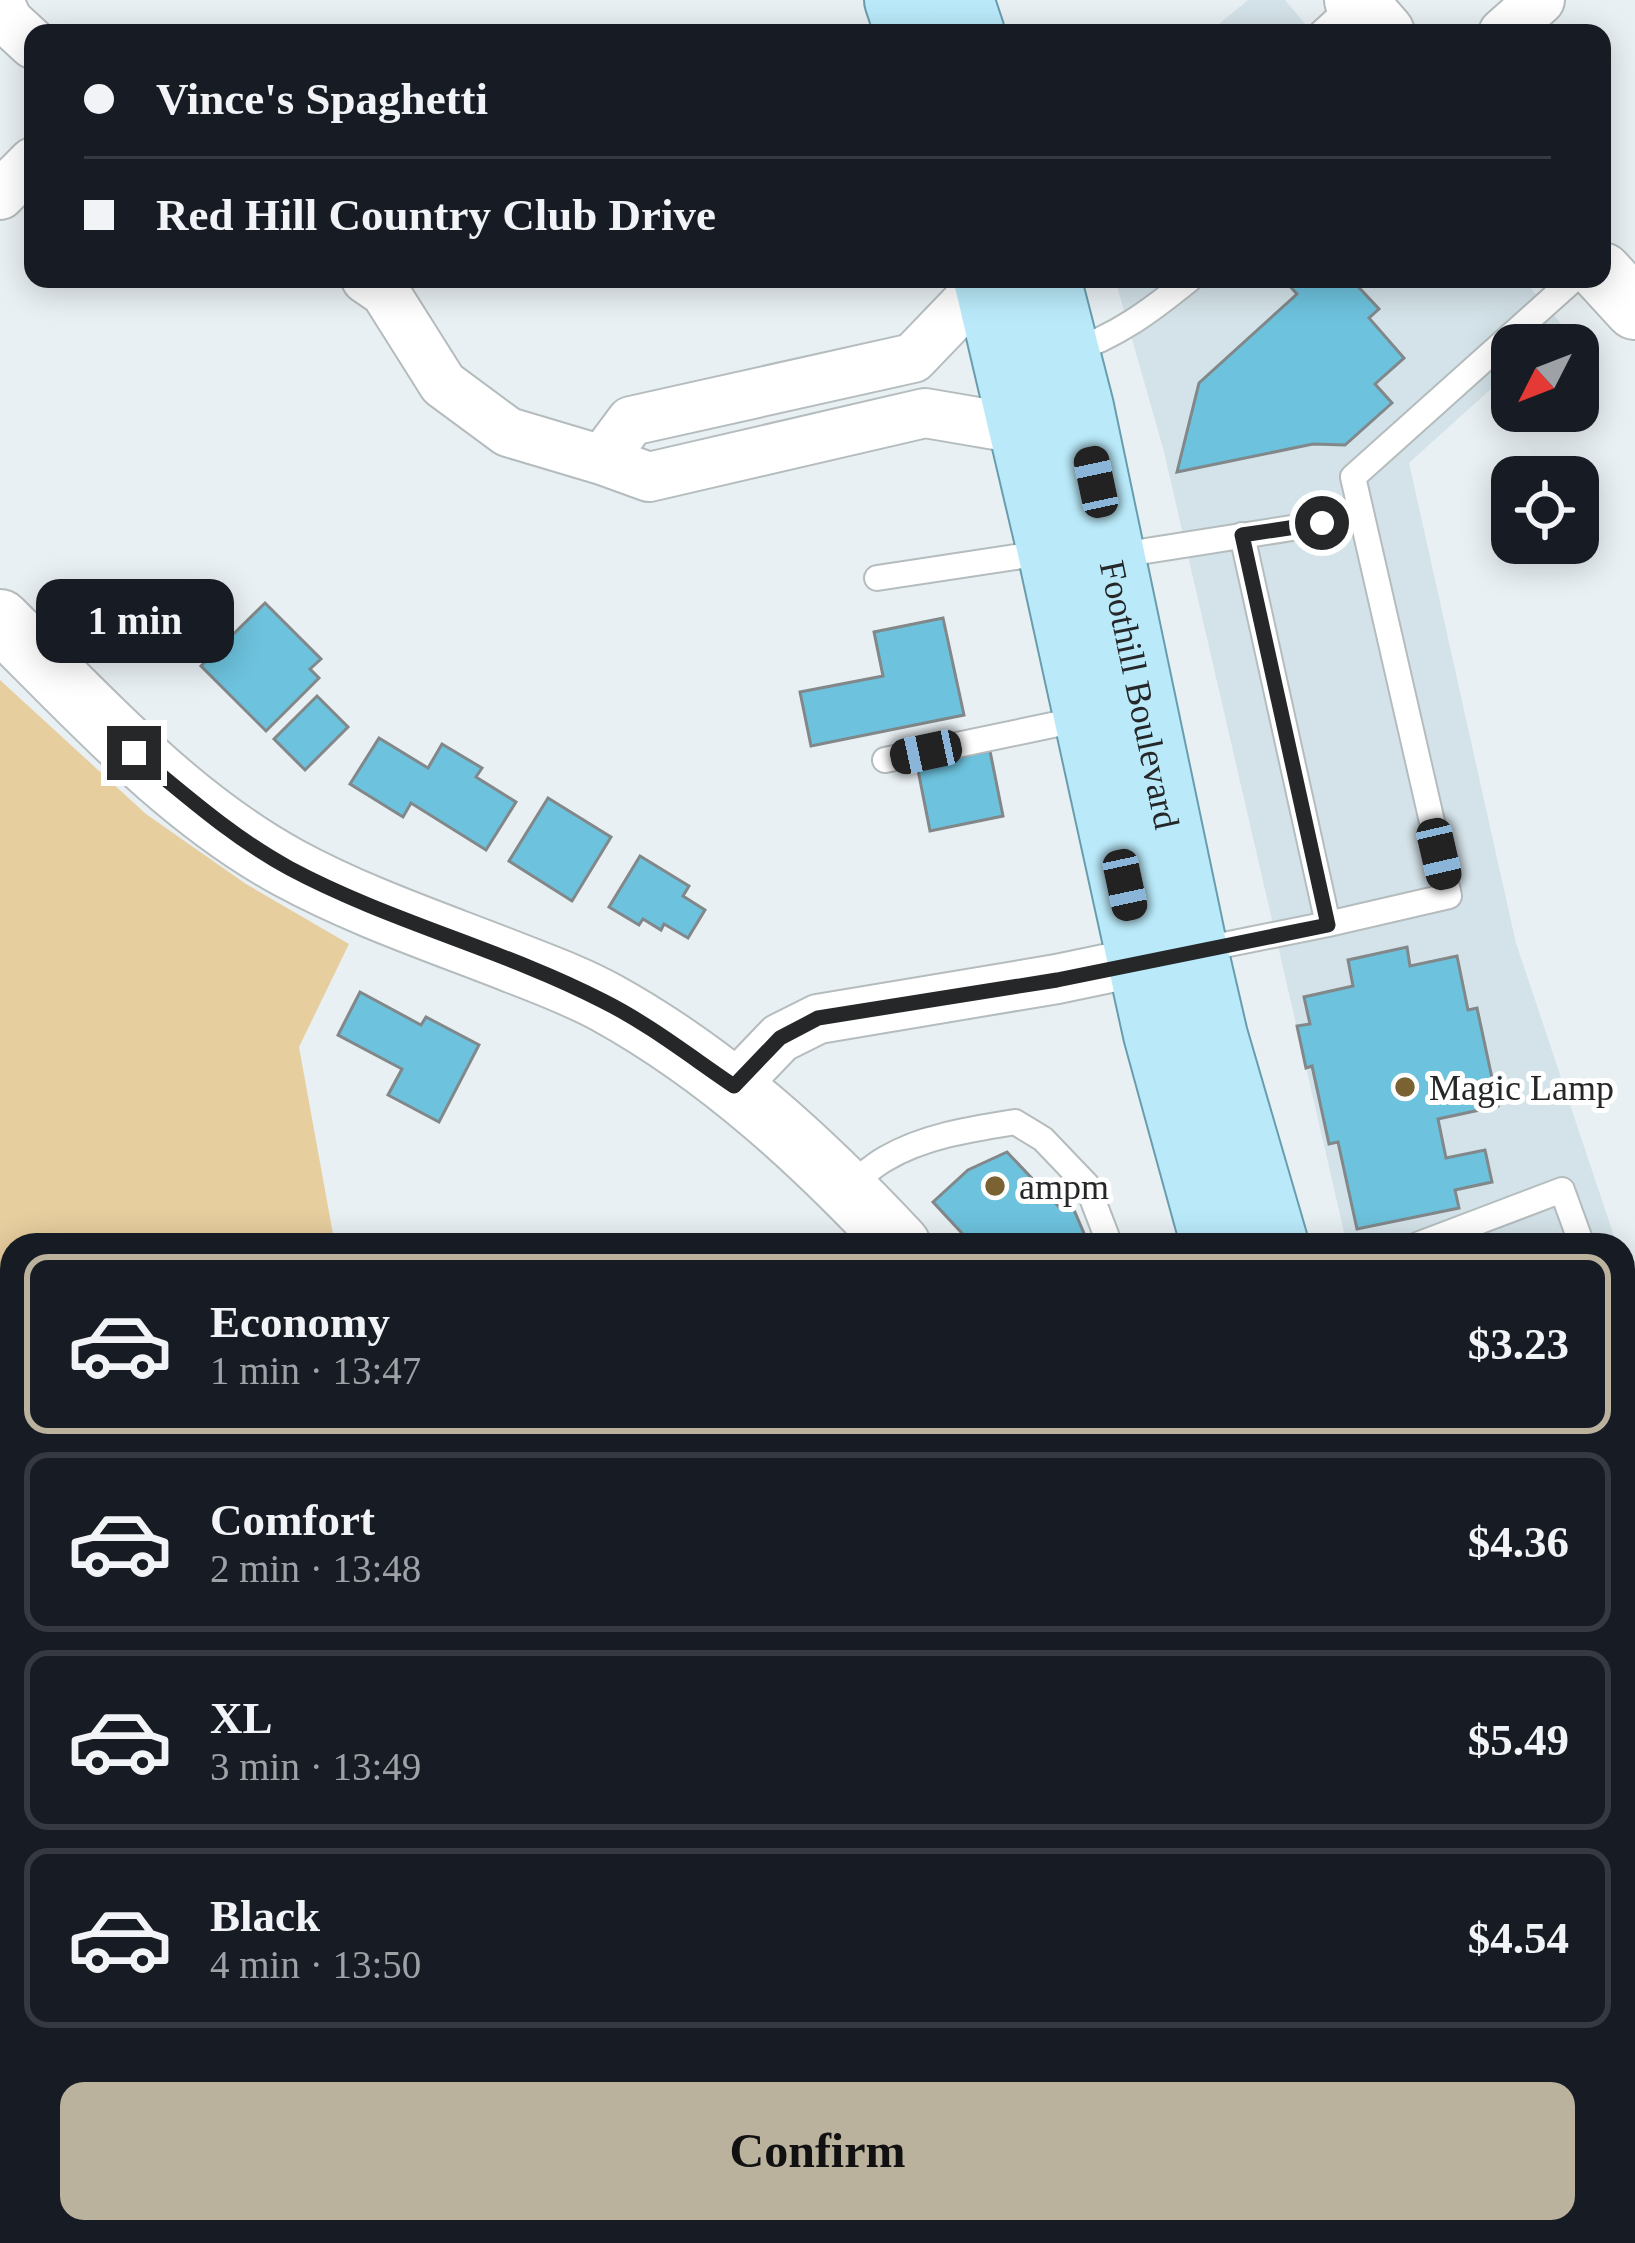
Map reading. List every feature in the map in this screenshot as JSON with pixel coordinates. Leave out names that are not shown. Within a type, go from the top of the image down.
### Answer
[{"type":"main road","name":"Foothill Boulevard","points":[[1008,288],[1024,430],[1082,554],[1167,956],[1157,1034],[1211,1233]]},
{"type":"main road","name":"Foothill Boulevard","points":[[1014,288],[1067,353],[1088,717],[1167,956],[1214,1036],[1271,1233]]},
{"type":"street","points":[[1513,24],[1540,0]]},
{"type":"street","points":[[1355,1],[1376,24]]},
{"type":"street","points":[[0,4],[8,21],[24,36]]},
{"type":"street","points":[[0,195],[24,171]]},
{"type":"street","points":[[1611,283],[1635,309]]},
{"type":"street","points":[[379,288],[443,384],[508,432],[649,477],[925,413],[1024,430]]},
{"type":"street","points":[[602,460],[631,421],[913,358],[997,288]]},
{"type":"street","points":[[913,358],[925,413]]},
{"type":"street","points":[[686,408],[699,465]]},
{"type":"street","points":[[0,620],[134,753],[230,832],[290,868],[375,909],[605,1002],[734,1086],[889,1233]]},
{"type":"street","points":[[734,1086],[780,1038],[818,1018],[1057,980],[1167,956]]},
{"type":"lane","points":[[1331,24],[1355,1]]},
{"type":"lane","points":[[1067,353],[1116,333],[1177,288]]},
{"type":"lane","points":[[1167,956],[1449,896],[1353,477],[1564,288]]},
{"type":"lane","points":[[877,578],[1362,517]]},
{"type":"lane","points":[[1242,535],[1328,925]]},
{"type":"lane","points":[[885,760],[1088,717]]},
{"type":"lane","points":[[846,1188],[913,1145],[1015,1121],[1043,1139],[1087,1185],[1105,1233]]},
{"type":"lane","points":[[1449,1233],[1562,1190],[1578,1233]]},
{"type":"shaded area","points":[[1248,0],[1285,0],[1305,24],[1219,24]]},
{"type":"shaded area","points":[[1118,288],[1531,288],[1561,324],[1491,324],[1491,389],[1409,463],[1516,943],[1613,1233],[1344,1233],[1164,452]]},
{"type":"shaded area","points":[[0,680],[146,814],[246,884],[349,944],[299,1047],[333,1233],[0,1233]]},
{"type":"building","points":[[1291,288],[1359,288],[1379,309],[1369,318],[1404,358],[1375,384],[1392,403],[1345,445],[1313,444],[1177,472],[1199,383],[1297,294]]},
{"type":"building","points":[[265,603],[321,659],[310,669],[319,678],[266,731],[201,666]]},
{"type":"building","points":[[943,618],[964,715],[811,746],[800,692],[883,676],[874,632]]},
{"type":"building","points":[[317,696],[348,727],[305,770],[274,739]]},
{"type":"building","points":[[379,738],[428,768],[442,744],[482,768],[476,777],[516,802],[486,850],[411,803],[403,817],[350,784]]},
{"type":"building","points":[[990,751],[1003,816],[930,831],[917,765]]},
{"type":"building","points":[[548,798],[611,837],[572,901],[509,861]]},
{"type":"building","points":[[640,856],[689,886],[683,896],[705,910],[688,938],[664,924],[661,930],[643,919],[639,925],[609,907]]},
{"type":"building","name":"Magic Lamp","points":[[1407,947],[1410,966],[1457,956],[1468,1010],[1477,1008],[1498,1106],[1438,1119],[1446,1158],[1485,1150],[1492,1182],[1455,1190],[1459,1208],[1357,1229],[1338,1142],[1329,1144],[1312,1066],[1306,1068],[1297,1026],[1310,1024],[1304,997],[1353,986],[1348,960]]},
{"type":"building","points":[[360,992],[421,1025],[426,1017],[479,1045],[439,1122],[388,1095],[402,1069],[338,1035]]},
{"type":"building","name":"ampm","points":[[1007,1152],[1060,1208],[1071,1203],[1084,1233],[962,1233],[933,1202],[968,1170]]},
{"type":"place","name":"Magic Lamp","points":[[1405,1087]]},
{"type":"place","name":"ampm","points":[[995,1186]]},
{"type":"route","points":[[134,753],[230,832],[290,868],[375,909],[605,1002],[734,1086],[780,1038],[818,1018],[1057,980],[1328,925],[1242,535],[1322,523]]}]
